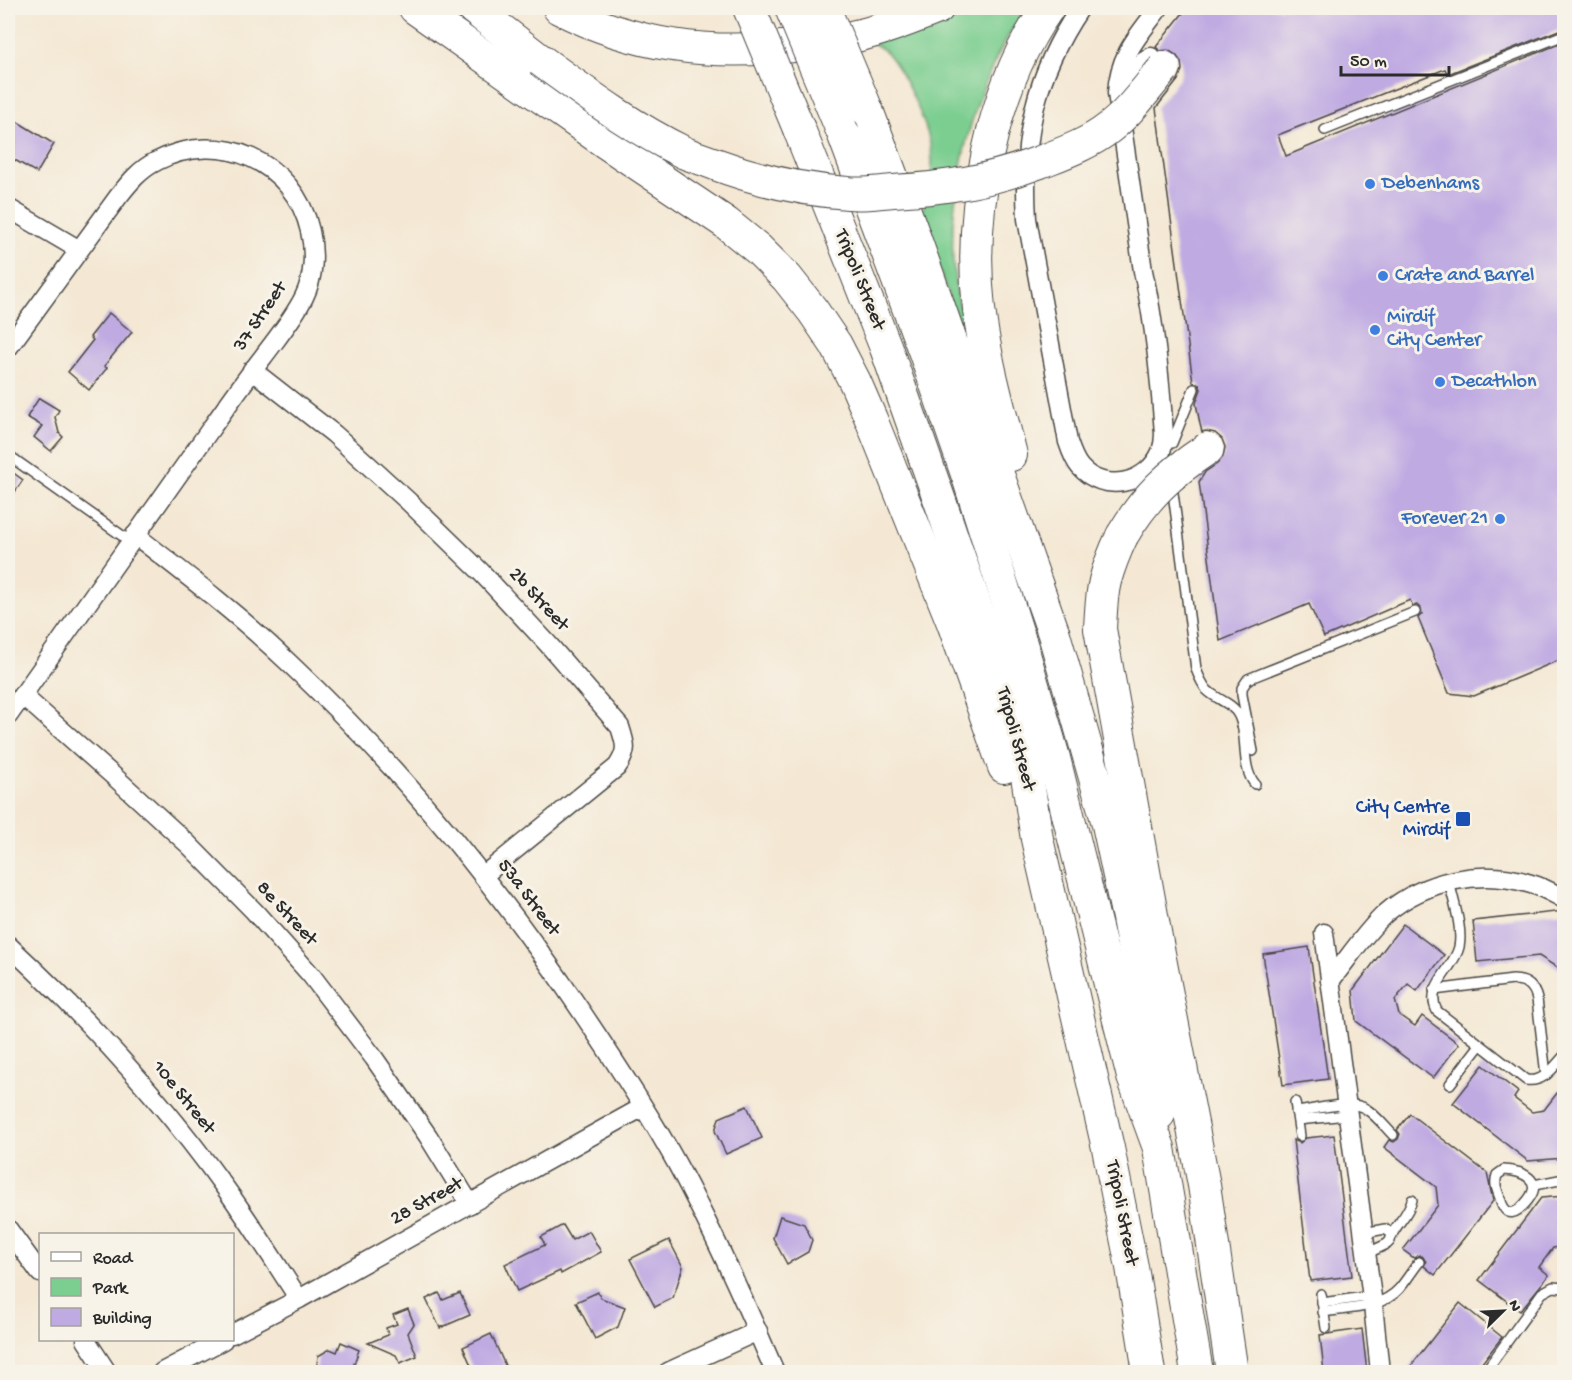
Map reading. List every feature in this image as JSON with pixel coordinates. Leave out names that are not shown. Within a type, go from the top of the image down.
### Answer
[{"type":"highway","points":[[415,8],[605,142],[726,223],[765,256],[813,310],[836,345],[863,400],[949,613],[1008,777],[1037,839]]},
{"type":"highway","points":[[457,8],[534,54]]},
{"type":"highway","points":[[473,8],[586,94],[636,127],[687,154],[742,174],[798,188],[850,194],[944,188],[982,181],[1018,170],[1089,141],[1119,119],[1161,65]]},
{"type":"highway","points":[[559,8],[635,37],[680,47],[724,51],[776,48],[861,35],[938,8]]},
{"type":"highway","name":"Tripoli Street","points":[[749,8],[886,348],[987,639],[1026,770],[1037,839],[1108,1148],[1132,1267],[1149,1372]]},
{"type":"highway","name":"Tripoli Street","points":[[791,8],[843,133],[925,352],[969,480],[1022,647],[1054,758],[1133,1077],[1159,1148],[1197,1372]]},
{"type":"highway","points":[[824,8],[867,110],[912,230],[1054,634],[1107,820],[1128,918],[1155,1071],[1159,1148]]},
{"type":"highway","points":[[1048,8],[1017,65],[1002,101],[989,147],[979,212],[976,277],[989,369],[1039,562],[1054,634]]},
{"type":"highway","points":[[1207,449],[1174,472],[1159,486],[1144,502],[1122,536],[1105,582],[1101,606],[1101,629],[1155,931],[1204,1185],[1232,1372]]},
{"type":"street","points":[[1080,8],[1058,45],[1037,97],[1028,148],[1025,188],[1027,219],[1068,442],[1081,468],[1096,479],[1114,483],[1133,480],[1149,470],[1161,452],[1164,434],[1158,358],[1117,93],[1120,71],[1127,51],[1160,8]]},
{"type":"street","points":[[1149,294],[1150,260],[1129,87],[1131,73],[1141,63],[1161,65]]},
{"type":"street","name":"37 Street","points":[[8,348],[78,249],[134,177],[155,161],[180,151],[206,148],[232,150],[256,160],[278,175],[295,195],[307,218],[313,244],[312,270],[305,296],[8,716]]},
{"type":"street","points":[[8,208],[78,249]]},
{"type":"street","name":"2b Street","points":[[252,370],[334,434],[480,571],[541,636],[620,728],[626,743],[624,756],[617,767],[484,875]]},
{"type":"street","name":"53a Street","points":[[133,539],[214,596],[295,668],[356,728],[407,783],[484,875],[567,989],[676,1162],[705,1218],[775,1372]]},
{"type":"street","name":"8e Street","points":[[22,695],[188,844],[311,975],[374,1058],[428,1136],[470,1204]]},
{"type":"street","points":[[1330,981],[1386,913],[1401,902],[1432,886],[1449,881],[1481,877],[1513,879],[1544,888],[1564,898]]},
{"type":"street","points":[[1324,933],[1380,1372]]},
{"type":"street","name":"10e Street","points":[[8,945],[88,1024],[160,1104],[226,1189],[299,1299]]},
{"type":"street","name":"28 Street","points":[[234,1333],[643,1107]]},
{"type":"street","points":[[8,1229],[39,1272]]},
{"type":"street","points":[[668,1372],[758,1331]]},
{"type":"street","points":[[87,1341],[107,1372]]},
{"type":"street","points":[[162,1372],[221,1341]]},
{"type":"lane","points":[[1325,130],[1564,35]]},
{"type":"lane","points":[[1158,358],[1169,400],[1172,444]]},
{"type":"lane","points":[[1170,455],[1172,444],[1194,389]]},
{"type":"lane","points":[[8,455],[133,539]]},
{"type":"lane","points":[[1170,467],[1196,669],[1207,689],[1231,706],[1240,718],[1248,773],[1255,784]]},
{"type":"lane","points":[[1253,751],[1242,695],[1242,688],[1248,679],[1415,612]]},
{"type":"lane","points":[[1449,881],[1459,928],[1459,946],[1456,955],[1434,990],[1433,1001],[1437,1011],[1526,1080],[1537,1080],[1546,1075],[1564,1056]]},
{"type":"lane","points":[[1434,990],[1513,980],[1530,984],[1537,999],[1546,1075]]},
{"type":"lane","points":[[1450,1084],[1480,1045]]},
{"type":"lane","points":[[1300,1136],[1296,1112],[1346,1110],[1352,1104],[1365,1108],[1393,1135]]},
{"type":"lane","points":[[1509,1170],[1526,1175],[1534,1185],[1532,1195],[1518,1212],[1509,1213],[1502,1208],[1495,1180],[1500,1172],[1509,1170]]},
{"type":"lane","points":[[1534,1185],[1564,1179]]},
{"type":"lane","points":[[1366,1254],[1390,1241],[1391,1233],[1404,1218],[1412,1200]]},
{"type":"lane","points":[[1363,1233],[1385,1229],[1391,1233]]},
{"type":"lane","points":[[1326,1329],[1322,1303],[1372,1300],[1394,1294],[1419,1262]]},
{"type":"lane","points":[[1485,1372],[1542,1293],[1553,1287],[1564,1288]]},
{"type":"green space","points":[[967,8],[1026,8],[996,59],[976,108],[957,191],[953,246],[954,272],[972,362],[920,216],[931,171],[931,152],[927,133],[910,90],[894,63],[878,46],[861,39],[929,23]]},
{"type":"building","name":"Mirdif City Center","points":[[1187,8],[1564,8],[1564,28],[1448,74],[1445,69],[1278,135],[1286,156],[1564,42],[1564,658],[1474,696],[1449,693],[1418,618],[1422,614],[1421,609],[1417,605],[1413,606],[1410,600],[1324,637],[1309,604],[1220,641],[1199,482],[1205,472],[1223,457],[1225,447],[1222,439],[1215,433],[1202,432],[1200,424],[1196,403],[1201,389],[1199,384],[1193,382],[1156,108],[1178,80],[1182,70],[1181,62],[1176,55],[1168,50],[1160,51],[1156,47]]},
{"type":"building","points":[[8,116],[54,144],[37,173],[8,156]]},
{"type":"building","points":[[109,313],[132,332],[104,366],[107,368],[89,390],[68,372],[93,340],[90,337]]},
{"type":"building","points":[[39,398],[59,410],[55,417],[59,433],[63,437],[51,451],[34,437],[42,426],[27,417]]},
{"type":"building","points":[[8,469],[23,480],[8,502]]},
{"type":"building","points":[[1564,911],[1564,972],[1539,956],[1477,962],[1473,921]]},
{"type":"building","points":[[1403,924],[1444,955],[1417,991],[1408,984],[1395,1000],[1399,1015],[1415,1026],[1422,1016],[1459,1044],[1433,1078],[1356,1021],[1353,990]]},
{"type":"building","points":[[1309,947],[1328,1079],[1283,1085],[1263,954]]},
{"type":"building","points":[[1483,1065],[1518,1092],[1514,1098],[1532,1112],[1544,1110],[1564,1084],[1564,1158],[1528,1161],[1453,1103]]},
{"type":"building","points":[[747,1106],[762,1138],[726,1154],[715,1131],[719,1118]]},
{"type":"building","points":[[1410,1114],[1487,1173],[1493,1201],[1435,1275],[1424,1266],[1426,1262],[1423,1257],[1419,1255],[1414,1258],[1403,1250],[1438,1205],[1436,1187],[1384,1147],[1389,1140],[1394,1142],[1398,1139],[1400,1134],[1397,1130]]},
{"type":"building","points":[[1334,1135],[1352,1276],[1310,1281],[1293,1140],[1300,1143],[1306,1138]]},
{"type":"building","points":[[1564,1196],[1564,1246],[1553,1248],[1539,1267],[1549,1275],[1520,1311],[1479,1280],[1541,1198]]},
{"type":"building","points":[[780,1216],[804,1224],[812,1240],[808,1252],[787,1264],[773,1238]]},
{"type":"building","points":[[563,1225],[572,1240],[589,1231],[601,1252],[561,1274],[560,1271],[517,1291],[505,1264],[545,1245],[541,1237]]},
{"type":"building","points":[[669,1240],[683,1267],[673,1298],[655,1307],[630,1259]]},
{"type":"building","points":[[598,1292],[601,1298],[625,1307],[618,1327],[595,1339],[576,1302]]},
{"type":"building","points":[[439,1293],[443,1300],[460,1293],[470,1315],[440,1328],[426,1299]]},
{"type":"building","points":[[1460,1303],[1502,1337],[1475,1372],[1466,1365],[1460,1372],[1406,1372]]},
{"type":"building","points":[[408,1309],[414,1324],[408,1333],[417,1356],[400,1363],[396,1355],[368,1343],[388,1335],[386,1328],[397,1324],[393,1315]]},
{"type":"building","points":[[1362,1329],[1367,1372],[1324,1372],[1320,1335]]},
{"type":"building","points":[[491,1334],[508,1372],[474,1372],[463,1347]]},
{"type":"building","points":[[341,1342],[359,1350],[351,1372],[316,1372],[318,1356],[330,1349],[337,1352]]},
{"type":"place","name":"Debenhams","points":[[1370,184]]},
{"type":"place","name":"Crate and Barrel","points":[[1383,276]]},
{"type":"place","name":"Mirdif City Center","points":[[1375,330]]},
{"type":"place","name":"Decathlon","points":[[1440,382]]},
{"type":"place","name":"Forever 21","points":[[1500,519]]},
{"type":"place","name":"City Centre Mirdif","points":[[1463,819]]}]
